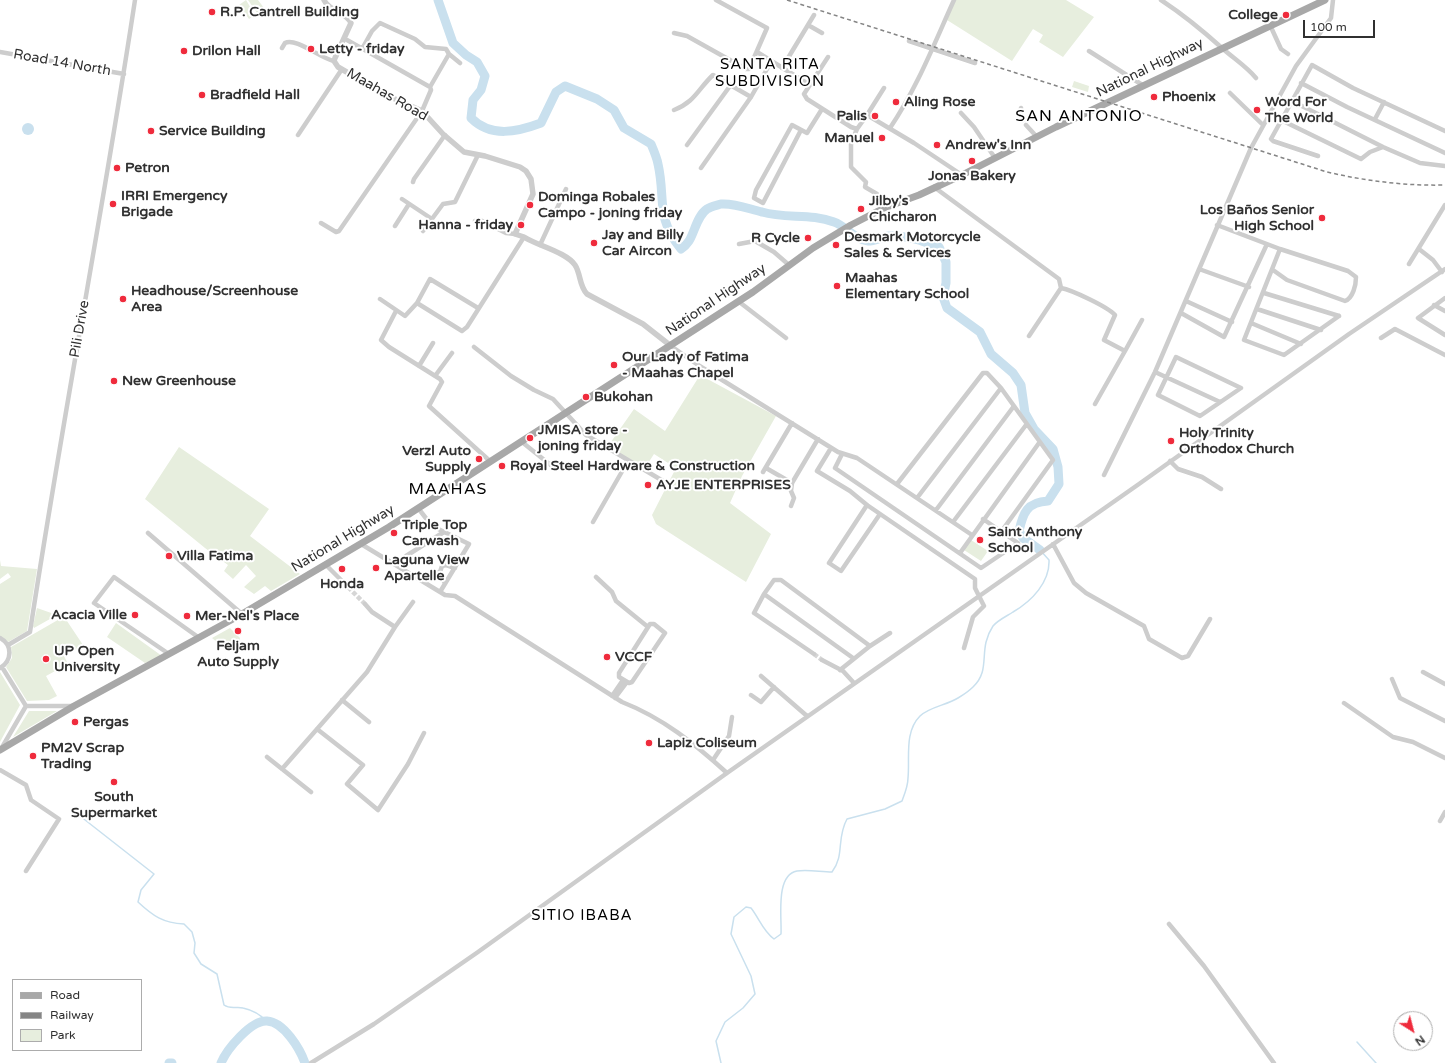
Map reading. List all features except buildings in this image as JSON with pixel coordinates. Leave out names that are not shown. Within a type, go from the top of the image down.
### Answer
[{"type":"main road","name":"National Highway","points":[[0,750],[74,706],[242,614],[361,544],[671,346],[738,302],[842,229],[884,208],[919,195],[962,175],[1037,137],[1325,0]]},
{"type":"street","name":"Pili Drive","points":[[8,645],[30,632],[48,514],[124,74],[135,0]]},
{"type":"street","name":"Maahas Road","points":[[324,0],[328,6],[346,16],[351,23],[334,61],[338,67],[386,95],[422,112],[464,152],[485,156],[520,167],[531,178],[533,194],[515,234]]},
{"type":"street","points":[[674,33],[687,36],[747,70],[757,52],[767,28],[716,0]]},
{"type":"street","points":[[890,128],[922,75],[954,0]]},
{"type":"street","points":[[1161,0],[1196,24],[1256,78]]},
{"type":"street","points":[[1104,475],[1155,372],[1217,225],[1263,124],[1296,66],[1331,18],[1333,0]]},
{"type":"street","points":[[782,68],[814,14]]},
{"type":"street","points":[[362,49],[372,31],[380,23],[415,39],[425,47],[446,49],[449,54],[460,63]]},
{"type":"street","points":[[808,25],[822,33]]},
{"type":"street","points":[[1270,25],[1281,49],[1288,54]]},
{"type":"street","points":[[347,40],[430,87]]},
{"type":"street","points":[[282,48],[289,41],[308,49],[320,57],[334,61]]},
{"type":"street","points":[[909,41],[975,63]]},
{"type":"street","points":[[1088,51],[1144,86]]},
{"type":"street","name":"Road 14 North","points":[[0,52],[124,74]]},
{"type":"street","points":[[757,52],[810,85]]},
{"type":"street","points":[[321,223],[336,232],[338,230],[422,112],[430,87],[449,54]]},
{"type":"street","points":[[828,57],[804,97],[857,129]]},
{"type":"street","points":[[701,168],[751,97],[771,62]]},
{"type":"street","points":[[1318,156],[1272,141],[1271,139],[1312,65],[1445,131]]},
{"type":"street","points":[[298,135],[342,69]]},
{"type":"street","points":[[674,110],[696,97],[713,75],[751,97]]},
{"type":"street","points":[[1301,83],[1445,153]]},
{"type":"street","points":[[687,145],[730,86]]},
{"type":"street","points":[[884,88],[857,129],[851,143],[851,167],[866,182],[865,187],[877,194],[884,208]]},
{"type":"street","points":[[1230,93],[1263,124]]},
{"type":"street","points":[[1292,101],[1384,147],[1420,163],[1445,166]]},
{"type":"street","points":[[1375,119],[1384,102]]},
{"type":"street","points":[[1021,108],[1019,116],[1023,120]]},
{"type":"street","points":[[802,130],[763,203],[754,198],[756,190],[792,125],[802,130],[807,133],[822,109]]},
{"type":"street","points":[[961,113],[974,127],[995,158]]},
{"type":"street","points":[[867,114],[962,175]]},
{"type":"street","points":[[1281,120],[1361,159],[1377,148],[1384,147]]},
{"type":"street","points":[[1026,125],[1037,137]]},
{"type":"street","points":[[413,182],[445,135]]},
{"type":"street","points":[[423,231],[443,204],[455,202],[478,155]]},
{"type":"street","points":[[934,187],[1059,279],[1061,288],[1029,336]]},
{"type":"street","points":[[540,245],[566,189]]},
{"type":"street","points":[[402,199],[432,219]]},
{"type":"street","points":[[395,226],[409,204]]},
{"type":"street","points":[[1409,264],[1445,205]]},
{"type":"street","points":[[476,220],[480,220],[506,233],[524,237],[572,262],[577,269],[583,289],[592,298],[643,324],[698,365],[831,448],[842,454],[857,458],[972,535]]},
{"type":"street","points":[[1217,225],[1280,249],[1348,271],[1356,277],[1354,289],[1348,300],[1345,301],[1287,280],[1273,270]]},
{"type":"street","points":[[417,303],[462,331],[468,327],[478,308],[524,237]]},
{"type":"street","points":[[739,244],[754,241],[774,252],[789,265]]},
{"type":"street","points":[[1181,313],[1224,337],[1249,287],[1267,244]]},
{"type":"street","points":[[1264,293],[1339,316],[1284,355],[1244,340],[1264,293],[1280,249]]},
{"type":"street","points":[[311,1063],[374,1024],[478,952],[807,716],[1052,545],[1349,334],[1443,271],[1433,260],[1419,249]]},
{"type":"street","points":[[1199,269],[1249,287]]},
{"type":"street","points":[[380,299],[405,316],[417,303],[430,279],[478,308]]},
{"type":"street","points":[[1061,288],[1068,289],[1114,313],[1115,319],[1104,340],[1125,350]]},
{"type":"street","points":[[1445,298],[1418,318],[1445,335]]},
{"type":"street","points":[[1186,301],[1232,322]]},
{"type":"street","points":[[738,302],[786,338]]},
{"type":"street","points":[[1434,305],[1445,312]]},
{"type":"street","points":[[1257,309],[1321,330]]},
{"type":"street","points":[[396,311],[381,340],[418,366],[440,379],[442,382],[429,406],[491,462]]},
{"type":"street","points":[[1095,404],[1142,320]]},
{"type":"street","points":[[1252,323],[1300,344]]},
{"type":"street","points":[[1381,338],[1395,330],[1445,355]]},
{"type":"street","points":[[418,366],[433,343]]},
{"type":"street","points":[[474,347],[511,376],[561,406],[565,413],[586,435],[663,481]]},
{"type":"street","points":[[435,376],[452,353]]},
{"type":"street","points":[[1176,357],[1241,388],[1220,402],[1200,416],[1158,395],[1176,357]]},
{"type":"street","points":[[897,484],[983,373],[987,372],[1014,406],[1026,425],[1053,460],[1001,532]]},
{"type":"street","points":[[1155,372],[1220,402]]},
{"type":"street","points":[[917,498],[1000,388]]},
{"type":"street","points":[[936,510],[1014,406]]},
{"type":"street","points":[[792,423],[764,470],[792,483]]},
{"type":"street","points":[[953,522],[1026,425]]},
{"type":"street","points":[[791,506],[794,498],[791,491],[792,483],[818,439]]},
{"type":"street","points":[[522,442],[553,467]]},
{"type":"street","points":[[960,553],[1039,443]]},
{"type":"street","points":[[831,448],[817,471],[850,491],[867,505],[974,577],[978,597],[984,606],[973,618],[964,648]]},
{"type":"street","points":[[842,454],[835,468],[981,568],[1018,543],[983,519]]},
{"type":"street","points":[[593,522],[628,461]]},
{"type":"street","points":[[1170,461],[1178,469],[1206,478],[1221,489]]},
{"type":"street","points":[[867,505],[829,563],[841,570],[880,514]]},
{"type":"street","points":[[418,508],[428,524],[469,544],[440,592]]},
{"type":"street","points":[[406,556],[444,532]]},
{"type":"street","points":[[148,533],[242,614]]},
{"type":"street","points":[[361,544],[421,582],[445,595],[455,596],[613,697],[685,737],[727,773]]},
{"type":"street","points":[[1052,545],[1074,583],[1086,593],[1144,626],[1149,639],[1182,658],[1188,656],[1210,619]]},
{"type":"street","points":[[326,565],[339,578]]},
{"type":"street","points":[[445,584],[440,572],[442,566],[446,565],[455,568]]},
{"type":"street","points":[[429,573],[440,572]]},
{"type":"street","points":[[169,654],[94,603],[114,577],[198,637]]},
{"type":"street","points":[[596,577],[612,592],[616,601],[648,627]]},
{"type":"street","points":[[814,654],[754,613],[764,594],[774,580],[781,580],[870,646]]},
{"type":"street","points":[[764,594],[853,658]]},
{"type":"street","points":[[282,769],[367,672],[394,627],[413,602]]},
{"type":"street","points":[[365,604],[372,612],[394,627]]},
{"type":"street","points":[[654,624],[665,633],[632,682],[625,681],[619,674],[648,627],[654,624]]},
{"type":"street","points":[[840,670],[853,658],[890,633]]},
{"type":"street","points":[[0,638],[8,645],[9,657],[1,667],[26,706]]},
{"type":"street","points":[[822,660],[847,674],[854,683]]},
{"type":"street","points":[[1423,672],[1445,684]]},
{"type":"street","points":[[761,676],[807,716]]},
{"type":"street","points":[[1392,679],[1400,698],[1445,721]]},
{"type":"street","points":[[613,697],[625,681]]},
{"type":"street","points":[[751,695],[761,702],[774,687]]},
{"type":"street","points":[[342,700],[369,722]]},
{"type":"street","points":[[1344,703],[1392,737],[1413,742],[1445,758]]},
{"type":"street","points":[[26,706],[74,706]]},
{"type":"street","points":[[0,750],[26,706]]},
{"type":"street","points":[[713,760],[729,736],[732,717]]},
{"type":"street","points":[[318,729],[363,765],[347,784],[378,810],[408,764],[424,733]]},
{"type":"street","points":[[267,757],[311,792]]},
{"type":"street","points":[[0,770],[26,785],[32,800],[59,819],[26,871]]},
{"type":"street","points":[[1440,821],[1445,812]]},
{"type":"street","points":[[1169,924],[1204,966],[1274,1063]]},
{"type":"green space","points":[[246,0],[255,15],[249,19],[239,5]]},
{"type":"green space","points":[[248,0],[258,0],[264,8],[257,13]]},
{"type":"green space","points":[[955,0],[1066,0],[1094,17],[1063,57],[1039,42],[1043,35],[1033,29],[1012,61],[947,20]]},
{"type":"green space","points":[[1074,81],[1089,86],[1088,92],[1072,87]]},
{"type":"green space","points":[[700,375],[776,416],[742,476],[730,503],[771,534],[746,582],[656,524],[652,515],[676,468],[654,454],[643,471],[606,449],[634,409],[665,431]]},
{"type":"green space","points":[[179,447],[269,509],[250,536],[300,574],[271,591],[265,586],[254,594],[244,587],[256,576],[246,565],[233,579],[224,571],[228,565],[145,499]]},
{"type":"green space","points":[[971,540],[988,551],[981,561],[964,550]]},
{"type":"green space","points":[[0,560],[1,566],[37,569],[27,631],[8,642],[0,636],[0,584],[11,577],[8,573],[0,579]]},
{"type":"green space","points":[[37,608],[57,615],[34,628],[33,626]]},
{"type":"green space","points":[[63,617],[83,645],[64,656],[68,664],[46,676],[57,696],[49,700],[27,701],[6,667],[12,658],[11,647]]},
{"type":"green space","points":[[116,623],[162,656],[145,663],[107,637]]},
{"type":"green space","points":[[230,628],[240,638],[239,643],[229,652],[212,638]]},
{"type":"green space","points":[[0,672],[20,705],[0,742]]},
{"type":"green space","points":[[29,711],[57,711],[13,737]]},
{"type":"water","points":[[30,123],[33,124],[33,134],[26,135],[23,134],[22,127],[23,124]]},
{"type":"waterway","points":[[438,0],[453,43],[466,55],[477,62],[485,76],[481,90],[473,100],[471,118],[479,124],[496,131],[514,131],[541,123],[556,92],[565,86],[597,99],[614,110],[624,128],[651,144],[658,164],[664,217],[673,238],[681,249],[689,241],[698,220],[704,212],[707,209],[721,204],[737,205],[771,214],[825,219],[838,224],[855,236],[868,241],[889,236],[902,236],[939,247],[946,262],[946,283],[943,297],[947,308],[980,332],[991,354],[1013,373],[1021,385],[1025,413],[1034,429],[1053,449],[1058,467],[1059,484],[1048,501],[1035,504],[1027,510],[1022,519],[1019,531],[1023,538],[1040,550]]},
{"type":"waterway","points":[[721,1063],[716,1041],[725,1022],[743,1008],[755,994],[751,976],[731,934],[734,917],[746,907],[751,908],[764,928],[774,939],[781,934],[781,898],[785,880],[790,874],[801,870],[832,872],[836,866],[840,853],[842,833],[847,819],[885,809],[902,801],[908,781],[910,737],[915,722],[928,710],[954,700],[964,694],[979,680],[982,673],[988,635],[993,626],[1020,608],[1033,597],[1043,583],[1049,568],[1049,560],[1040,550]]},
{"type":"waterway","points":[[80,816],[154,874],[141,890],[138,902],[159,918],[170,922],[184,924],[192,932],[195,943],[194,953],[201,964],[217,974],[224,1005],[250,1010],[258,1014],[266,1021]]},
{"type":"waterway","points":[[221,1063],[228,1050],[240,1036],[254,1025],[267,1021],[279,1026],[285,1031],[295,1044],[305,1063]]},
{"type":"waterway","points":[[1357,1042],[1376,1063]]},
{"type":"tunnel","points":[[339,578],[365,604]]},
{"type":"tunnel","points":[[814,654],[822,660]]},
{"type":"railway","points":[[787,0],[1327,172],[1386,182],[1415,185],[1445,185]]},
{"type":"place","name":"R.P. Cantrell Building","points":[[212,12]]},
{"type":"place","name":"College","points":[[1286,15]]},
{"type":"place","name":"Letty - friday","points":[[311,49]]},
{"type":"place","name":"Drilon Hall","points":[[184,51]]},
{"type":"place","name":"Bradfield Hall","points":[[202,95]]},
{"type":"place","name":"Phoenix","points":[[1154,97]]},
{"type":"place","name":"Aling Rose","points":[[896,102]]},
{"type":"place","name":"Word For The World","points":[[1257,110]]},
{"type":"place","name":"Palis","points":[[875,116]]},
{"type":"place","name":"Service Building","points":[[151,131]]},
{"type":"place","name":"Manuel","points":[[882,138]]},
{"type":"place","name":"Andrew's Inn","points":[[937,145]]},
{"type":"place","name":"Jonas Bakery","points":[[972,161]]},
{"type":"place","name":"Petron","points":[[117,168]]},
{"type":"place","name":"IRRI Emergency Brigade","points":[[113,204]]},
{"type":"place","name":"Dominga Robales Campo - joning friday","points":[[530,205]]},
{"type":"place","name":"Jilby's Chicharon","points":[[861,209]]},
{"type":"place","name":"Los Baños Senior High School","points":[[1322,218]]},
{"type":"place","name":"Hanna - friday","points":[[521,225]]},
{"type":"place","name":"R Cycle","points":[[808,238]]},
{"type":"place","name":"Jay and Billy Car Aircon","points":[[594,243]]},
{"type":"place","name":"Desmark Motorcycle Sales & Services","points":[[836,245]]},
{"type":"place","name":"Maahas Elementary School","points":[[837,286]]},
{"type":"place","name":"Headhouse/Screenhouse Area","points":[[123,299]]},
{"type":"place","name":"Our Lady of Fatima - Maahas Chapel","points":[[614,365]]},
{"type":"place","name":"New Greenhouse","points":[[114,381]]},
{"type":"place","name":"Bukohan","points":[[586,397]]},
{"type":"place","name":"JMISA store - joning friday","points":[[530,438]]},
{"type":"place","name":"Holy Trinity Orthodox Church","points":[[1171,441]]},
{"type":"place","name":"Verzl Auto Supply","points":[[479,459]]},
{"type":"place","name":"Royal Steel Hardware & Construction","points":[[502,466]]},
{"type":"place","name":"AYJE ENTERPRISES","points":[[648,485]]},
{"type":"place","name":"Triple Top Carwash","points":[[394,533]]},
{"type":"place","name":"Saint Anthony School","points":[[980,540]]},
{"type":"place","name":"Villa Fatima","points":[[169,556]]},
{"type":"place","name":"Laguna View Apartelle","points":[[376,568]]},
{"type":"place","name":"Honda","points":[[342,569]]},
{"type":"place","name":"Acacia Ville","points":[[135,615]]},
{"type":"place","name":"Mer-Nel's Place","points":[[187,616]]},
{"type":"place","name":"Feljam Auto Supply","points":[[238,631]]},
{"type":"place","name":"VCCF","points":[[607,657]]},
{"type":"place","name":"UP Open University","points":[[46,659]]},
{"type":"place","name":"Pergas","points":[[75,722]]},
{"type":"place","name":"Lapiz Coliseum","points":[[649,743]]},
{"type":"place","name":"PM2V Scrap Trading","points":[[33,756]]},
{"type":"place","name":"South Supermarket","points":[[114,782]]},
{"type":"district","name":"SANTA RITA SUBDIVISION","points":[[770,74]]},
{"type":"district","name":"SAN ANTONIO","points":[[1079,117]]},
{"type":"district","name":"MAAHAS","points":[[448,490]]},
{"type":"district","name":"SITIO IBABA","points":[[582,916]]}]
